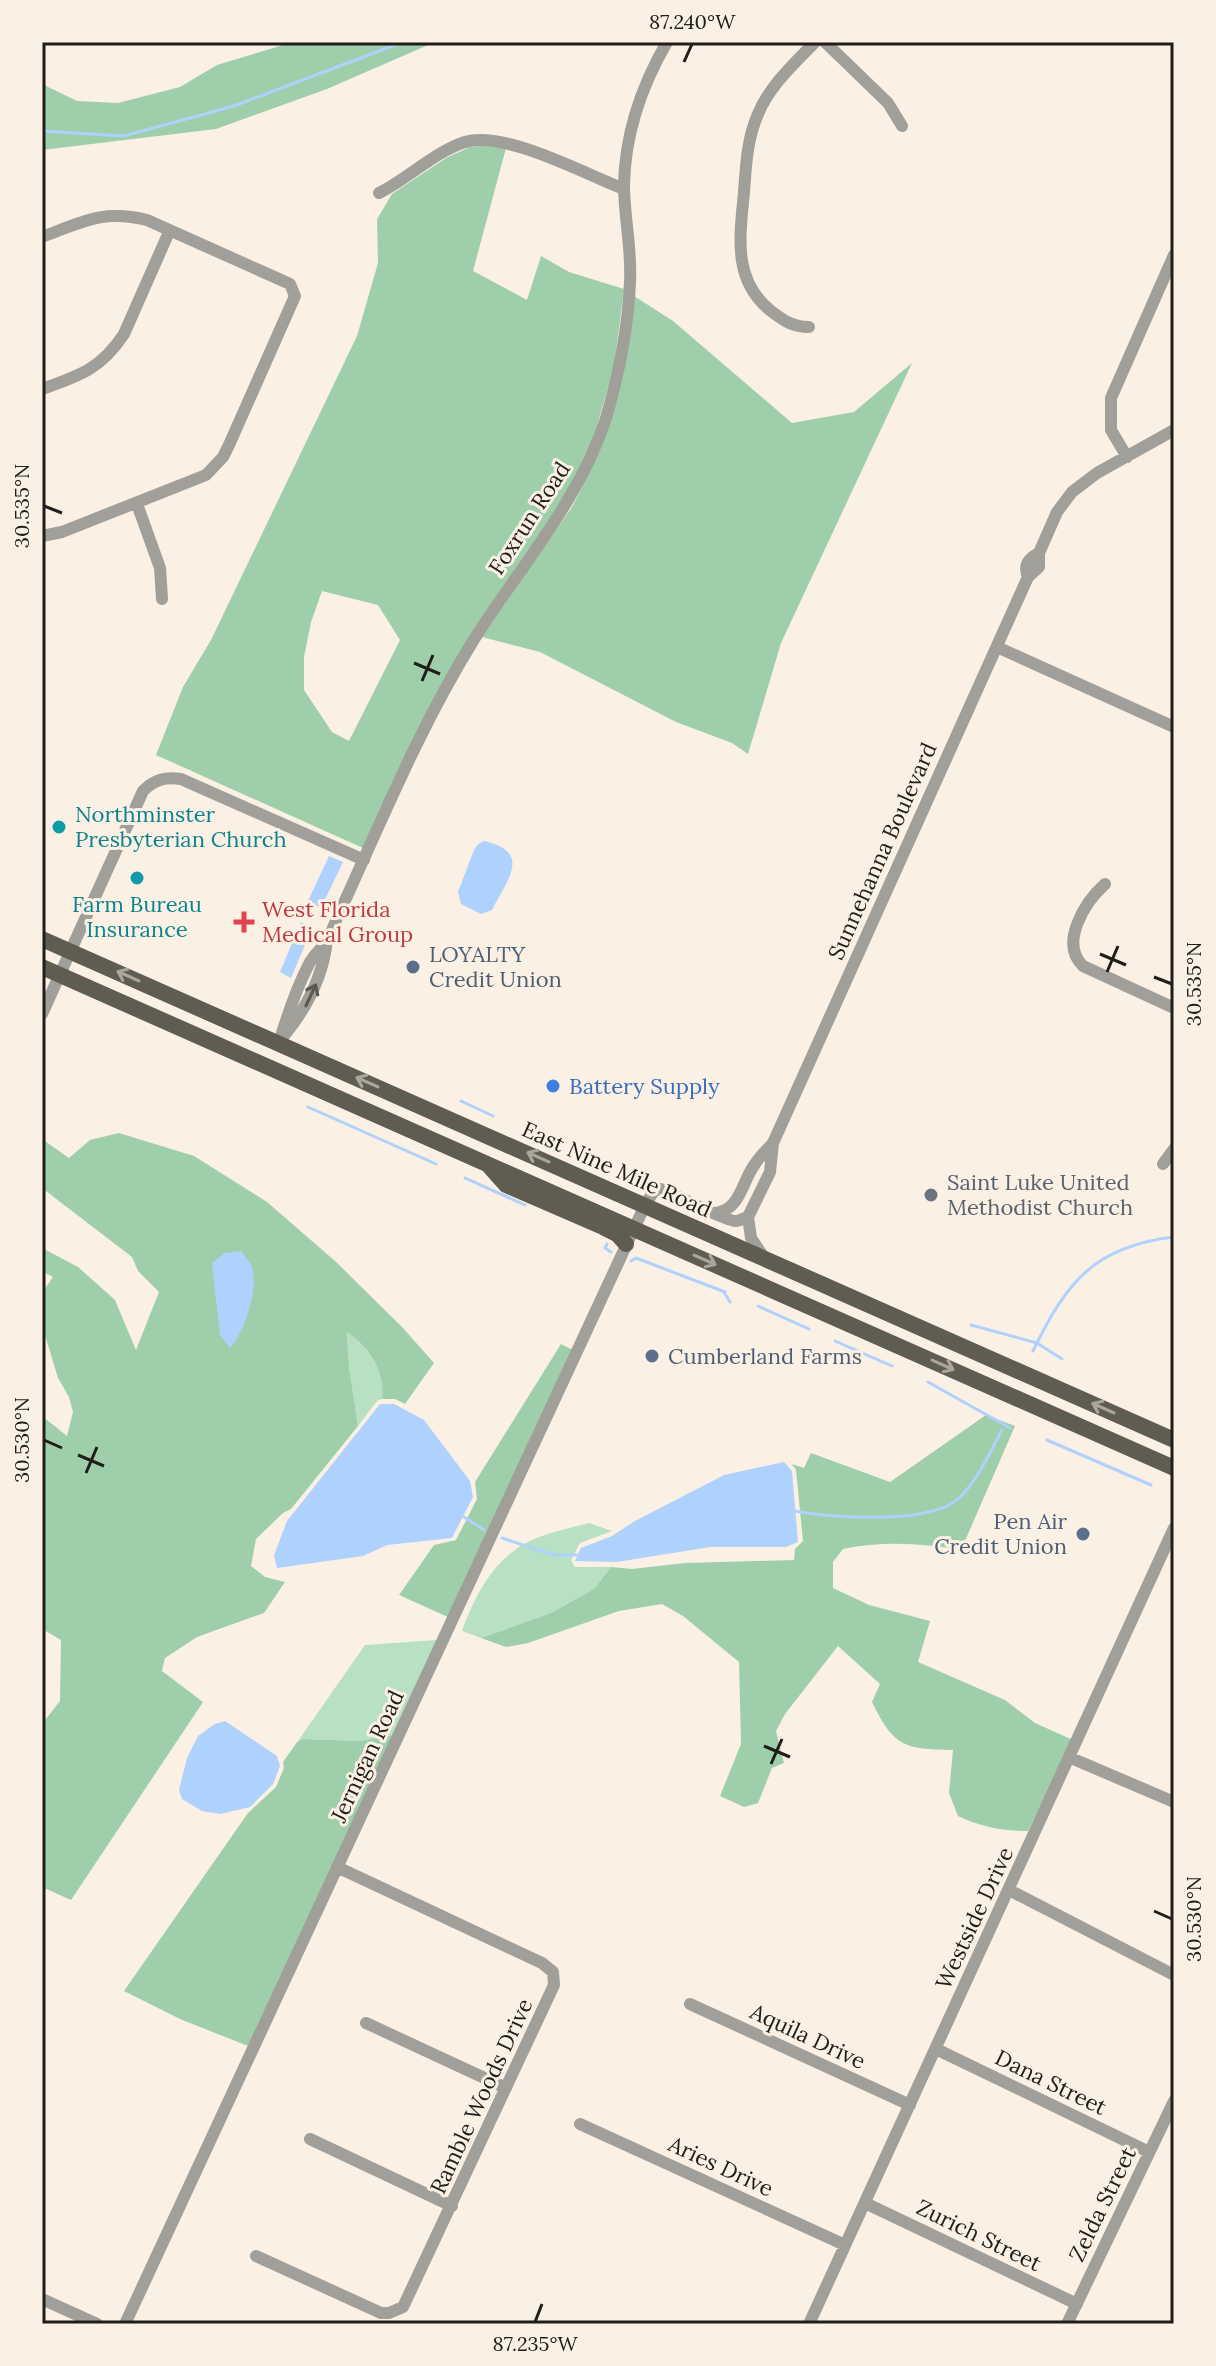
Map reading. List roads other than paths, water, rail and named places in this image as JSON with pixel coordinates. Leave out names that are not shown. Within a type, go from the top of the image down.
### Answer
[{"type":"main road","name":"East Nine Mile Road","points":[[42,939],[1174,1440]]},
{"type":"main road","points":[[42,967],[1174,1468]]},
{"type":"main road","points":[[98,992],[119,993],[241,1047],[255,1049],[279,1043],[290,1063],[303,1074],[463,1152]]},
{"type":"main road","points":[[485,1162],[506,1185],[603,1227],[617,1234],[626,1244]]},
{"type":"main road","points":[[634,1228],[646,1221],[668,1224],[835,1299],[861,1301]]},
{"type":"street","name":"Foxrun Road","points":[[279,1043],[301,1016],[322,970],[327,940],[419,739],[460,664],[504,594],[567,504],[598,440],[619,368],[627,325],[630,237],[624,189],[628,150],[636,109],[649,75],[667,42]]},
{"type":"street","points":[[809,327],[795,327],[786,322],[754,295],[743,272],[740,247],[748,147],[754,123],[770,91],[815,42]]},
{"type":"street","points":[[825,42],[888,103],[902,126]]},
{"type":"street","points":[[379,193],[398,184],[444,152],[463,142],[477,140],[511,143],[624,189]]},
{"type":"street","points":[[42,237],[109,214],[147,220],[290,284],[295,296],[223,457],[206,475],[62,532],[42,536]]},
{"type":"street","points":[[42,389],[91,370],[113,350],[124,334],[169,232]]},
{"type":"street","points":[[1127,457],[1111,430],[1111,398],[1174,255]]},
{"type":"street","name":"Sunnehanna Boulevard","points":[[716,1213],[734,1205],[753,1167],[773,1143],[1028,577],[1028,561],[1039,553],[1057,512],[1084,481],[1174,430]]},
{"type":"street","points":[[137,504],[160,568],[162,599]]},
{"type":"street","points":[[997,647],[1174,727]]},
{"type":"street","points":[[42,1014],[143,791],[163,778],[181,779],[364,860]]},
{"type":"street","points":[[1105,884],[1087,903],[1073,937],[1073,953],[1083,966],[1174,1008]]},
{"type":"street","name":"Sunnehanna Boulevard","points":[[748,1217],[770,1172],[773,1143]]},
{"type":"street","points":[[1163,1164],[1174,1149]]},
{"type":"street","points":[[645,1205],[654,1191],[661,1189],[735,1222],[748,1217],[751,1238],[765,1259]]},
{"type":"street","name":"Jernigan Road","points":[[125,2324],[645,1205]]},
{"type":"street","name":"Westside Drive","points":[[809,2324],[1174,1528]]},
{"type":"street","points":[[1071,1758],[1174,1802]]},
{"type":"street","name":"Ramble Woods Drive","points":[[256,2256],[381,2313],[397,2311],[407,2302],[554,1985],[555,1979],[549,1967],[337,1867]]},
{"type":"street","points":[[1009,1890],[1174,1975]]},
{"type":"street","name":"Aquila Drive","points":[[690,2004],[910,2105]]},
{"type":"street","points":[[366,2023],[506,2088]]},
{"type":"street","name":"Dana Street","points":[[936,2049],[1149,2152]]},
{"type":"street","name":"Zelda Street","points":[[1067,2324],[1174,2101]]},
{"type":"street","name":"Aries Drive","points":[[580,2124],[845,2245]]},
{"type":"street","points":[[310,2139],[452,2206]]},
{"type":"street","name":"Zurich Street","points":[[865,2203],[1077,2304]]},
{"type":"street","points":[[42,2299],[97,2324]]},
{"type":"water","points":[[484,841],[508,852],[512,868],[492,910],[481,914],[461,904],[458,892],[474,850]]},
{"type":"water","points":[[329,856],[343,862],[321,908],[308,901]]},
{"type":"water","points":[[301,922],[312,928],[291,978],[280,972]]},
{"type":"water","points":[[241,1251],[254,1277],[252,1299],[245,1322],[230,1348],[220,1335],[212,1263],[225,1253]]},
{"type":"water","points":[[380,1404],[394,1404],[424,1420],[470,1481],[473,1497],[452,1538],[387,1545],[363,1556],[277,1568],[274,1555],[287,1521]]},
{"type":"water","points":[[784,1462],[792,1471],[798,1542],[786,1547],[710,1547],[617,1562],[575,1561],[581,1548],[612,1536],[724,1475]]},
{"type":"water","points":[[225,1721],[277,1756],[280,1766],[273,1784],[250,1807],[220,1814],[202,1811],[182,1799],[179,1790],[187,1758],[198,1736]]},
{"type":"waterway","points":[[42,131],[124,136],[234,106],[403,42]]},
{"type":"waterway","points":[[461,1101],[493,1116]]},
{"type":"waterway","points":[[308,1107],[436,1164]]},
{"type":"waterway","points":[[530,1132],[550,1141]]},
{"type":"waterway","points":[[465,1178],[525,1205]]},
{"type":"waterway","points":[[1033,1351],[1058,1306],[1086,1272],[1123,1249],[1174,1237]]},
{"type":"waterway","points":[[607,1244],[605,1248],[611,1252]]},
{"type":"waterway","points":[[631,1261],[636,1258],[725,1292]]},
{"type":"waterway","points":[[724,1292],[730,1302]]},
{"type":"waterway","points":[[758,1306],[809,1329]]},
{"type":"waterway","points":[[971,1325],[1037,1343],[1062,1359]]},
{"type":"waterway","points":[[835,1341],[892,1366]]},
{"type":"waterway","points":[[928,1382],[1010,1428]]},
{"type":"waterway","points":[[795,1511],[880,1517],[904,1516],[945,1507],[959,1498],[972,1483],[1002,1430]]},
{"type":"waterway","points":[[1047,1440],[1151,1485]]},
{"type":"waterway","points":[[464,1517],[484,1530]]},
{"type":"waterway","points":[[502,1538],[554,1555],[578,1555]]},
{"type":"place","name":"Northminster Presbyterian Church","points":[[59,827]]},
{"type":"place","name":"Farm Bureau Insurance","points":[[137,878]]},
{"type":"place","name":"West Florida Medical Group","points":[[244,922]]},
{"type":"place","name":"LOYALTY Credit Union","points":[[413,967]]},
{"type":"place","name":"Battery Supply","points":[[553,1086]]},
{"type":"place","name":"Saint Luke United Methodist Church","points":[[931,1195]]},
{"type":"place","name":"Cumberland Farms","points":[[652,1356]]},
{"type":"place","name":"Pen Air Credit Union","points":[[1083,1534]]}]
